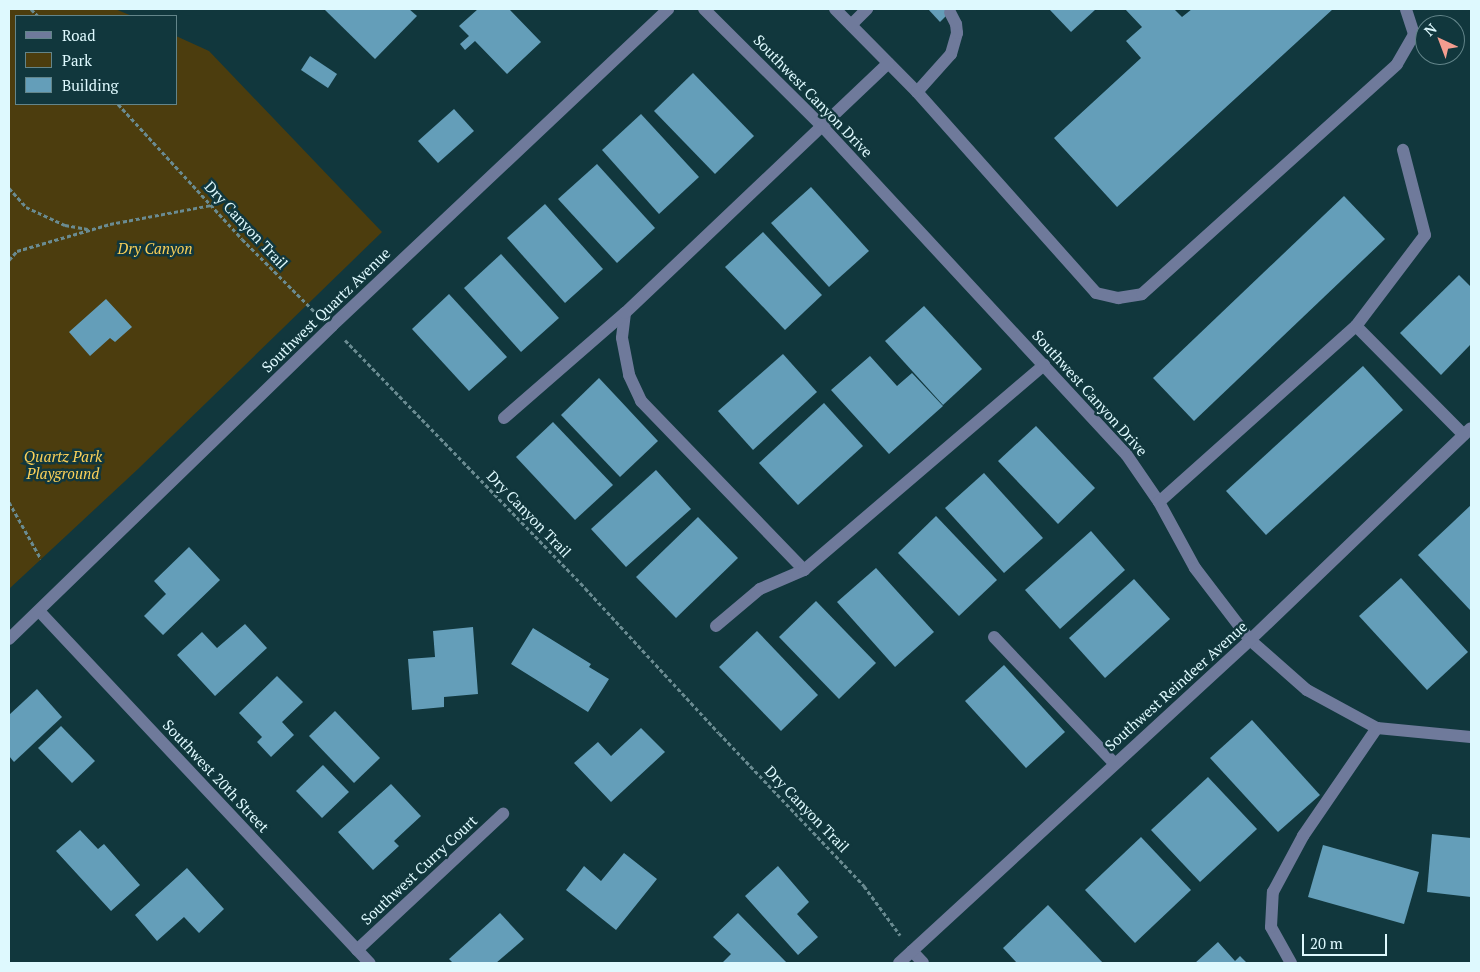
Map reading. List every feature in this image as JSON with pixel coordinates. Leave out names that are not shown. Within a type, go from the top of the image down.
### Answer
[{"type":"street","name":"Southwest Quartz Avenue","points":[[9,639],[332,326],[668,9]]},
{"type":"street","name":"Southwest Canyon Drive","points":[[704,9],[821,125],[1126,454],[1158,502],[1195,568],[1250,640],[1307,690],[1377,728],[1471,737]]},
{"type":"street","points":[[834,9],[917,92],[1096,293],[1118,298],[1142,294],[1397,64],[1414,34],[1406,9]]},
{"type":"street","points":[[851,25],[867,9]]},
{"type":"street","points":[[917,92],[951,54],[956,24],[950,12]]},
{"type":"street","points":[[504,418],[626,313],[888,63]]},
{"type":"street","points":[[1158,502],[1356,326],[1425,235],[1403,150]]},
{"type":"street","points":[[626,313],[622,338],[629,375],[641,401],[804,570]]},
{"type":"street","points":[[1356,326],[1467,432]]},
{"type":"street","points":[[716,626],[760,589],[804,570],[1044,365]]},
{"type":"street","name":"Southwest Reindeer Avenue","points":[[898,963],[1250,640],[1467,432]]},
{"type":"street","name":"Southwest 20th Street","points":[[39,611],[370,963]]},
{"type":"street","points":[[994,637],[1114,763]]},
{"type":"street","points":[[1291,963],[1271,927],[1273,892],[1303,836],[1377,728]]},
{"type":"street","name":"Southwest Curry Court","points":[[357,950],[503,814]]},
{"type":"street","points":[[912,951],[923,963]]},
{"type":"path","name":"Dry Canyon Trail","points":[[119,105],[306,305],[332,326],[585,588],[718,733],[864,886],[912,951]]},
{"type":"path","points":[[9,188],[26,207],[65,225],[91,230]]},
{"type":"path","points":[[9,260],[17,251],[91,230],[212,205]]},
{"type":"path","points":[[9,502],[41,559]]},
{"type":"green space","name":"Dry Canyon","points":[[9,9],[115,9],[130,15],[15,15],[15,105],[178,105],[178,37],[209,51],[382,232],[138,469],[9,589]]},
{"type":"building","points":[[324,9],[409,9],[417,16],[375,59]]},
{"type":"building","points":[[478,9],[509,9],[541,42],[507,74],[475,41],[465,50],[460,44],[469,36],[459,26]]},
{"type":"building","points":[[928,9],[953,9],[940,22]]},
{"type":"building","points":[[1049,9],[1096,9],[1071,32]]},
{"type":"building","points":[[1125,9],[1174,9],[1182,17],[1192,9],[1333,9],[1117,207],[1054,138],[1141,58],[1126,41],[1142,27]]},
{"type":"building","points":[[310,56],[337,74],[328,88],[301,70]]},
{"type":"building","points":[[693,73],[754,136],[715,174],[654,111]]},
{"type":"building","points":[[454,109],[474,131],[438,163],[418,141]]},
{"type":"building","points":[[641,114],[699,177],[659,214],[602,150]]},
{"type":"building","points":[[597,164],[655,228],[617,263],[558,199]]},
{"type":"building","points":[[811,187],[869,251],[829,287],[771,223]]},
{"type":"building","points":[[1344,196],[1385,239],[1194,421],[1153,378]]},
{"type":"building","points":[[545,204],[603,269],[565,303],[507,238]]},
{"type":"building","points":[[763,232],[822,295],[785,330],[725,267]]},
{"type":"building","points":[[501,254],[559,318],[521,352],[464,288]]},
{"type":"building","points":[[1459,275],[1471,287],[1471,344],[1441,375],[1400,333]]},
{"type":"building","points":[[449,294],[507,357],[469,391],[412,329]]},
{"type":"building","points":[[106,299],[132,327],[115,342],[110,338],[90,356],[69,332]]},
{"type":"building","points":[[924,306],[982,369],[943,405],[885,341]]},
{"type":"building","points":[[783,354],[817,392],[753,450],[718,411]]},
{"type":"building","points":[[870,356],[897,386],[912,373],[943,406],[889,454],[831,390]]},
{"type":"building","points":[[1363,366],[1403,410],[1266,535],[1226,491]]},
{"type":"building","points":[[599,378],[658,441],[620,477],[561,415]]},
{"type":"building","points":[[824,403],[863,446],[798,505],[759,463]]},
{"type":"building","points":[[553,422],[613,485],[575,520],[516,457]]},
{"type":"building","points":[[1036,426],[1095,488],[1058,524],[998,461]]},
{"type":"building","points":[[656,470],[691,509],[626,567],[591,529]]},
{"type":"building","points":[[984,473],[1043,538],[1004,573],[945,508]]},
{"type":"building","points":[[1471,505],[1471,611],[1418,555]]},
{"type":"building","points":[[936,516],[997,580],[959,616],[898,553]]},
{"type":"building","points":[[698,517],[738,558],[676,618],[636,577]]},
{"type":"building","points":[[1091,531],[1125,570],[1060,629],[1025,590]]},
{"type":"building","points":[[189,547],[220,580],[163,635],[144,616],[166,594],[154,581]]},
{"type":"building","points":[[876,568],[934,632],[895,667],[837,602]]},
{"type":"building","points":[[1401,578],[1468,652],[1427,690],[1359,616]]},
{"type":"building","points":[[1134,579],[1170,619],[1105,678],[1069,638]]},
{"type":"building","points":[[816,601],[876,663],[839,699],[779,637]]},
{"type":"building","points":[[245,624],[267,648],[215,696],[177,655],[202,632],[217,648]]},
{"type":"building","points":[[473,627],[478,694],[444,697],[444,707],[412,710],[408,659],[435,657],[433,631]]},
{"type":"building","points":[[533,628],[591,664],[589,667],[609,679],[588,712],[511,664]]},
{"type":"building","points":[[757,631],[818,695],[781,731],[719,667]]},
{"type":"building","points":[[1004,665],[1065,732],[1026,768],[965,701]]},
{"type":"building","points":[[277,676],[303,702],[282,722],[294,735],[271,757],[257,742],[262,737],[239,713]]},
{"type":"building","points":[[37,689],[62,717],[14,762],[9,756],[9,715]]},
{"type":"building","points":[[335,711],[380,758],[354,783],[309,736]]},
{"type":"building","points":[[1252,720],[1320,795],[1278,832],[1210,758]]},
{"type":"building","points":[[61,726],[95,761],[72,783],[38,748]]},
{"type":"building","points":[[641,728],[665,752],[611,802],[574,763],[598,742],[611,756]]},
{"type":"building","points":[[323,765],[349,792],[322,818],[296,791]]},
{"type":"building","points":[[1208,777],[1257,829],[1200,882],[1151,830]]},
{"type":"building","points":[[391,784],[421,816],[394,841],[399,846],[373,870],[338,832]]},
{"type":"building","points":[[80,830],[98,849],[104,844],[140,885],[111,911],[56,851]]},
{"type":"building","points":[[1432,834],[1471,838],[1471,897],[1427,892]]},
{"type":"building","points":[[1141,837],[1191,890],[1135,943],[1085,890]]},
{"type":"building","points":[[1323,845],[1419,872],[1404,924],[1308,897]]},
{"type":"building","points":[[624,853],[657,879],[616,930],[566,890],[584,866],[601,881]]},
{"type":"building","points":[[778,866],[809,902],[797,914],[818,937],[798,955],[745,896]]},
{"type":"building","points":[[187,868],[224,909],[199,933],[184,917],[157,941],[135,915]]},
{"type":"building","points":[[1048,905],[1103,963],[1017,963],[1003,948]]},
{"type":"building","points":[[500,913],[524,939],[496,963],[453,963],[449,959]]},
{"type":"building","points":[[738,913],[787,963],[722,963],[731,954],[713,937]]},
{"type":"building","points":[[1218,942],[1235,961],[1240,956],[1247,963],[1195,963]]},
{"type":"park label","name":"Quartz Park Playground","points":[[63,464]]}]
